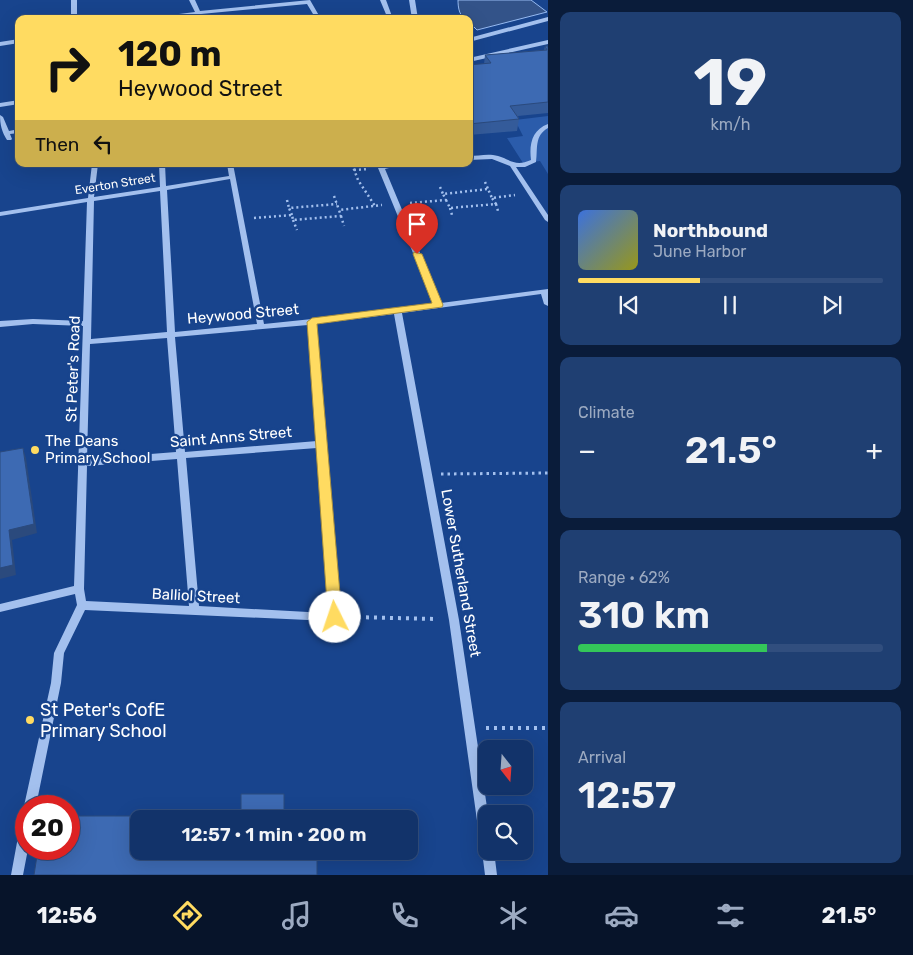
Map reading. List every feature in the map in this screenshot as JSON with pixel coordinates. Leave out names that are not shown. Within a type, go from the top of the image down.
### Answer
[{"type":"street","points":[[74,0],[74,15]]},
{"type":"street","points":[[192,0],[199,15]]},
{"type":"street","points":[[382,0],[388,15]]},
{"type":"street","points":[[412,0],[414,15]]},
{"type":"street","points":[[206,15],[307,1],[316,15]]},
{"type":"street","points":[[473,39],[548,19]]},
{"type":"street","points":[[0,44],[15,42]]},
{"type":"street","points":[[473,59],[548,42]]},
{"type":"street","points":[[0,105],[15,103]]},
{"type":"street","points":[[0,117],[8,137]]},
{"type":"street","points":[[473,158],[493,158],[512,165],[525,165],[534,161],[535,139],[539,131],[548,126]]},
{"type":"street","points":[[0,139],[15,133]]},
{"type":"street","points":[[512,165],[548,220]]},
{"type":"street","name":"St Peter's Road","points":[[82,605],[79,589],[91,198],[95,167]]},
{"type":"street","points":[[162,167],[171,334],[194,610]]},
{"type":"street","points":[[231,167],[261,326]]},
{"type":"street","points":[[386,167],[381,168],[438,305]]},
{"type":"street","name":"Everton Street","points":[[0,214],[91,198],[233,177]]},
{"type":"street","points":[[546,291],[548,304]]},
{"type":"street","name":"Heywood Street","points":[[88,342],[312,322],[546,291]]},
{"type":"street","name":"Lower Sutherland Street","points":[[398,312],[454,620],[481,805]]},
{"type":"street","points":[[0,324],[22,320],[88,324]]},
{"type":"street","points":[[312,322],[335,617]]},
{"type":"street","name":"Saint Anns Street","points":[[84,463],[322,444]]},
{"type":"street","points":[[0,608],[79,589]]},
{"type":"street","points":[[32,795],[56,683],[59,653],[82,605]]},
{"type":"street","name":"Balliol Street","points":[[82,605],[308,616]]},
{"type":"street","points":[[17,875],[20,860]]},
{"type":"street","points":[[489,860],[491,875]]},
{"type":"path","points":[[353,167],[358,180],[375,206]]},
{"type":"path","points":[[485,182],[498,211]]},
{"type":"path","points":[[440,188],[452,215]]},
{"type":"path","points":[[443,194],[488,189]]},
{"type":"path","points":[[492,198],[531,194]]},
{"type":"path","points":[[334,196],[344,226]]},
{"type":"path","points":[[287,200],[297,230]]},
{"type":"path","points":[[339,210],[446,200]]},
{"type":"path","points":[[289,208],[337,204]]},
{"type":"path","points":[[450,208],[496,204]]},
{"type":"path","points":[[241,220],[292,215]]},
{"type":"path","points":[[294,220],[341,216]]},
{"type":"path","points":[[427,474],[548,473]]},
{"type":"path","points":[[335,617],[454,620]]},
{"type":"path","points":[[470,728],[548,728]]},
{"type":"shaded area","points":[[458,0],[531,0],[547,12],[477,30],[473,26],[473,15],[461,15]]},
{"type":"shaded area","points":[[548,116],[548,174],[540,161],[523,163],[507,138],[523,136],[515,120]]},
{"type":"building","points":[[545,46],[548,46],[548,102],[510,106],[519,119],[473,124],[473,65],[491,63],[485,55],[547,50]]},
{"type":"building","points":[[23,448],[34,524],[9,530],[13,565],[0,568],[0,452]]},
{"type":"building","points":[[241,794],[284,794],[284,810],[241,810]]},
{"type":"building","points":[[80,816],[130,816],[130,860],[317,860],[317,875],[34,875],[36,860],[80,860]]},
{"type":"place","name":"The Deans Primary School","points":[[35,450]]},
{"type":"place","name":"St Peter's CofE Primary School","points":[[30,720]]},
{"type":"route","points":[[335,617],[312,322],[398,312],[438,305],[417,254]]}]
